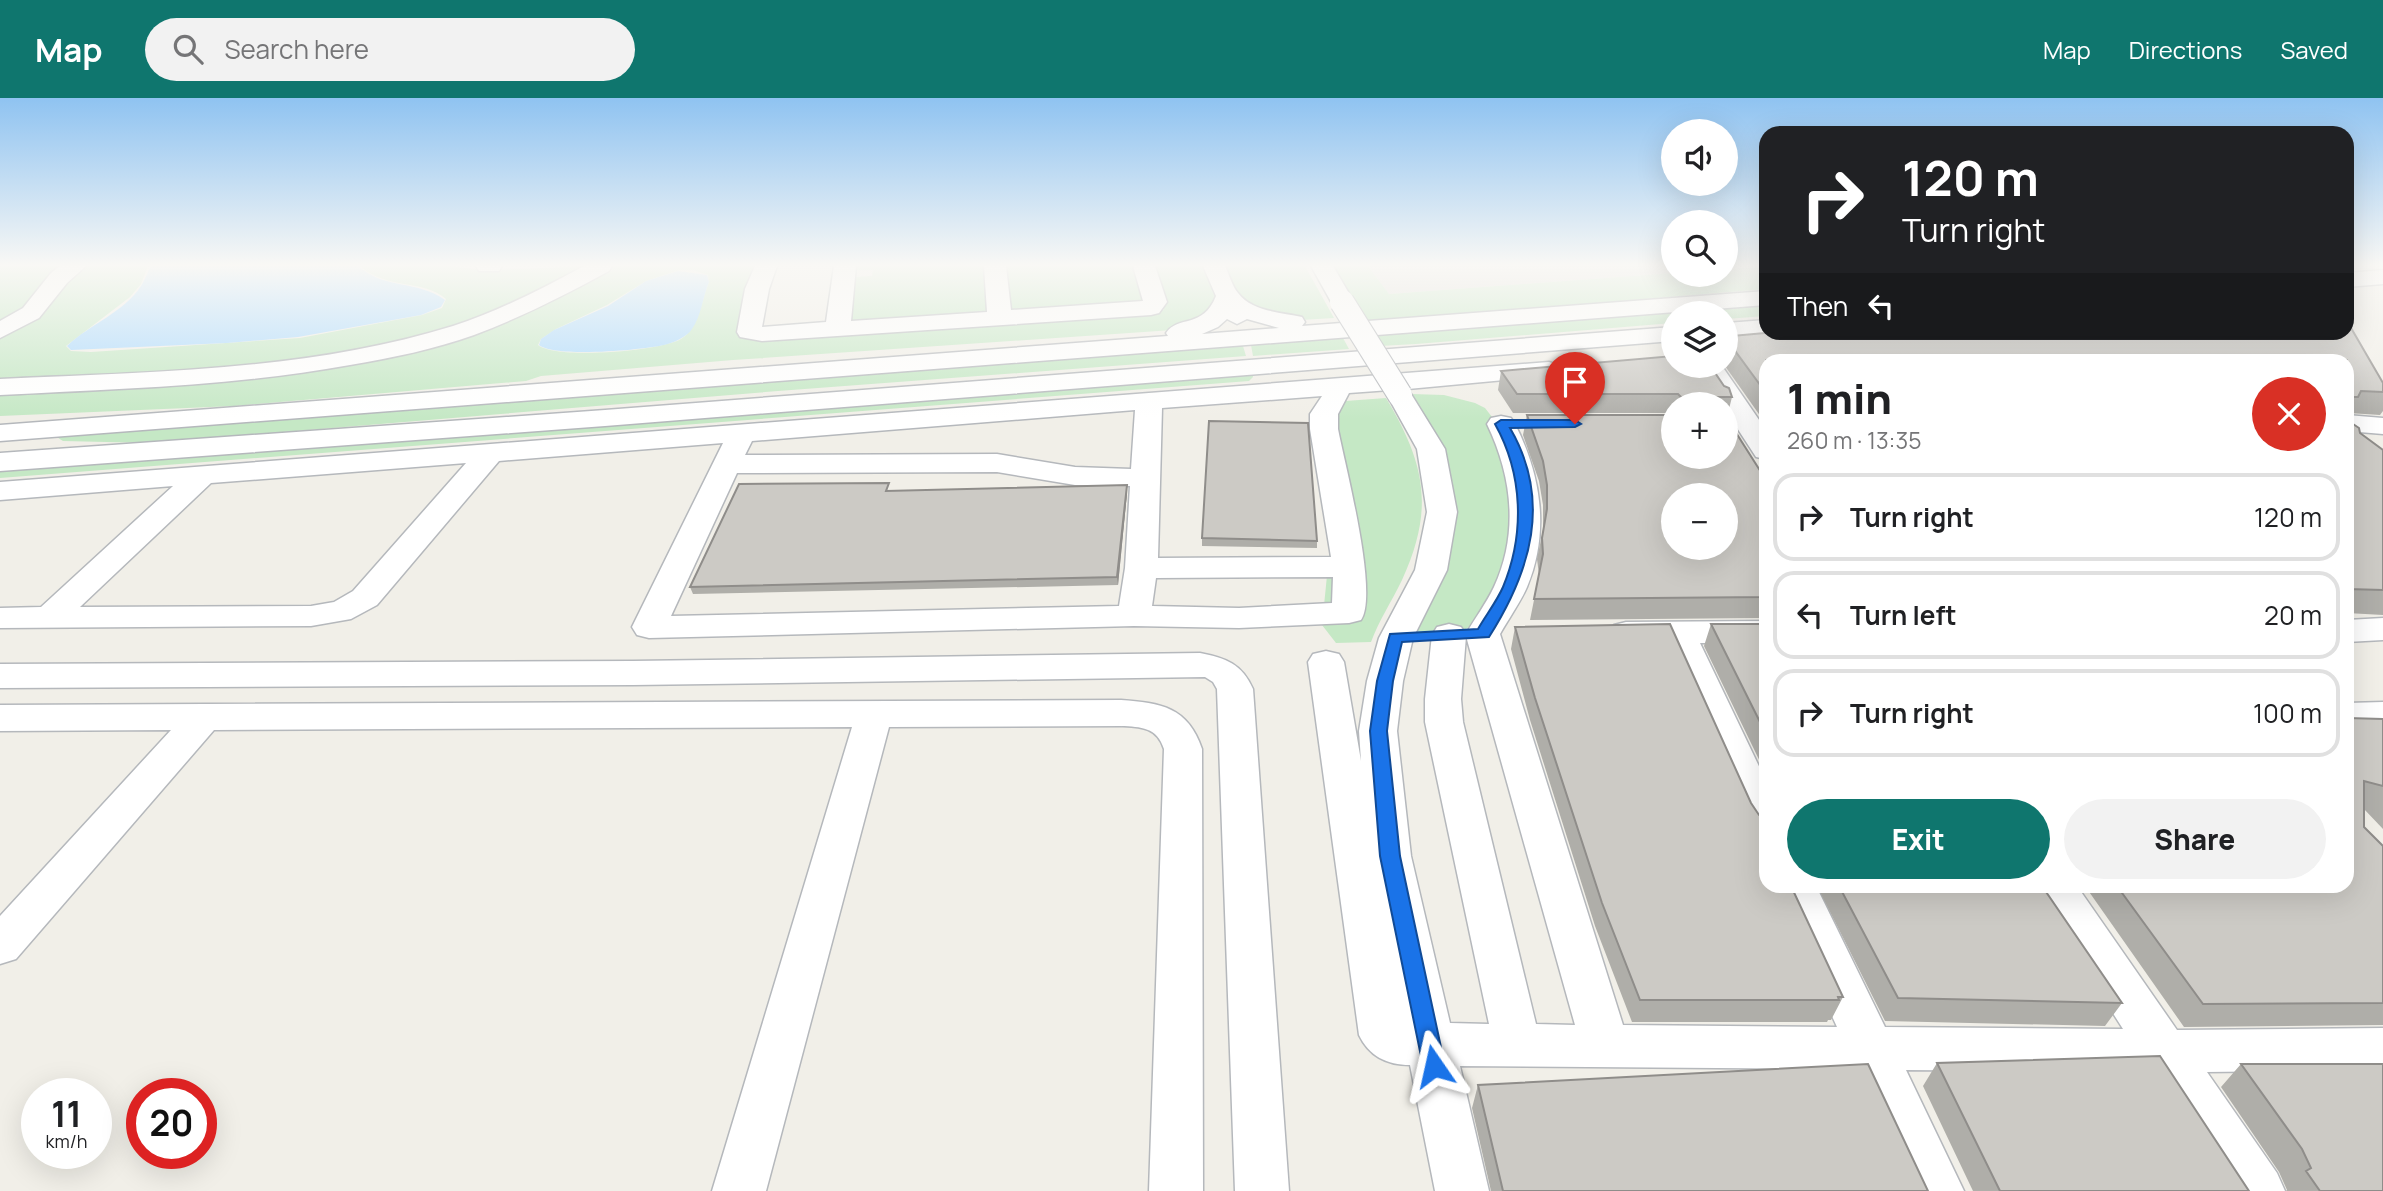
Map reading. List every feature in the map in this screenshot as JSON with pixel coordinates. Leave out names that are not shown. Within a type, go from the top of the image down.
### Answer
[{"type":"street","points":[[0,331],[24,317]]},
{"type":"street","points":[[0,387],[247,373],[366,355],[460,331],[498,317]]},
{"type":"street","points":[[752,317],[749,332],[762,334],[1015,317]]},
{"type":"street","points":[[838,327],[839,317]]},
{"type":"street","points":[[1135,346],[1213,322],[1218,317]]},
{"type":"street","points":[[1236,317],[1251,353],[1262,393]]},
{"type":"street","points":[[1268,317],[1285,322],[1314,317]]},
{"type":"street","points":[[1352,317],[1431,449],[1442,512],[1431,570],[1396,638],[1385,681],[1378,731],[1390,856],[1462,1191]]},
{"type":"street","points":[[0,462],[1251,353],[1588,317]]},
{"type":"street","points":[[1738,319],[1759,318]]},
{"type":"street","points":[[0,446],[66,442],[149,443],[1251,353],[1661,325]]},
{"type":"street","points":[[1738,331],[1759,334]]},
{"type":"street","points":[[0,433],[1135,346],[1251,353],[1661,335]]},
{"type":"street","points":[[1738,344],[1759,339]]},
{"type":"street","points":[[725,464],[983,463],[1032,439],[1149,403],[1661,360]]},
{"type":"street","points":[[1468,376],[1515,424],[1510,439],[1525,494],[1526,520],[1519,565],[1510,587],[1466,634],[1443,699],[1444,722],[1517,1044]]},
{"type":"street","points":[[1717,378],[1759,442]]},
{"type":"street","points":[[741,434],[649,626],[1134,616],[1250,618],[1349,612],[1349,567],[1324,429],[1324,414],[1340,387]]},
{"type":"street","points":[[1134,616],[1141,568],[1149,403]]},
{"type":"street","points":[[2354,424],[2383,426]]},
{"type":"street","points":[[0,491],[741,434],[1032,439],[1075,476],[1146,478]]},
{"type":"street","points":[[0,618],[311,616],[342,611],[356,606],[365,598],[490,453]]},
{"type":"street","points":[[50,617],[203,475]]},
{"type":"street","points":[[1141,568],[1349,567]]},
{"type":"street","points":[[1676,632],[1759,809]]},
{"type":"street","points":[[1594,633],[1759,632]]},
{"type":"street","points":[[1396,638],[1524,633]]},
{"type":"street","points":[[1466,634],[1605,1044]]},
{"type":"street","points":[[1326,662],[1384,1035],[1435,1068],[1517,1044],[2164,1051],[2383,1049]]},
{"type":"street","points":[[0,676],[633,673],[1200,664],[1222,668],[1235,688],[1262,1191]]},
{"type":"street","points":[[0,718],[1144,714],[1174,727],[1180,735],[1184,749],[1176,1191]]},
{"type":"street","points":[[738,1191],[874,715]]},
{"type":"street","points":[[2354,716],[2383,715]]},
{"type":"street","points":[[0,946],[204,717]]},
{"type":"street","points":[[1798,893],[1937,1191]]},
{"type":"street","points":[[2059,893],[2258,1191]]},
{"type":"green space","points":[[0,317],[12,317],[0,325]]},
{"type":"green space","points":[[34,317],[104,317],[66,346],[71,351],[91,352],[300,338],[411,317],[488,317],[420,339],[293,364],[0,383],[0,336]]},
{"type":"green space","points":[[482,317],[581,317],[556,329],[541,339],[538,345],[548,350],[586,353],[632,350],[670,343],[687,334],[697,317],[746,317],[741,338],[1058,317],[1205,317],[1173,330],[733,360],[234,406],[0,416],[0,392],[336,363]]},
{"type":"green space","points":[[848,317],[954,317],[857,325],[848,321]]},
{"type":"green space","points":[[1288,317],[1334,318],[1301,320]]},
{"type":"green space","points":[[1362,317],[1426,317],[1365,322]]},
{"type":"green space","points":[[1621,317],[1661,317],[1661,324],[1380,346],[1373,336]]},
{"type":"green space","points":[[1343,338],[1349,349],[1253,356],[1251,345]]},
{"type":"green space","points":[[1243,346],[1246,356],[778,391],[150,443],[63,441],[55,436]]},
{"type":"green space","points":[[1251,367],[1253,377],[1249,381],[0,478],[0,464]]},
{"type":"green space","points":[[1412,394],[1444,395],[1485,408],[1503,431],[1523,519],[1482,621],[1461,631],[1410,636],[1446,561],[1455,516],[1455,498],[1447,462],[1432,427]]},
{"type":"green space","points":[[1386,398],[1410,444],[1417,465],[1422,508],[1419,530],[1402,580],[1371,642],[1336,643],[1322,625],[1330,546],[1309,414],[1332,402]]},
{"type":"water","points":[[107,317],[410,317],[298,337],[71,350],[67,346]]},
{"type":"water","points":[[583,317],[698,317],[690,332],[680,339],[653,347],[619,351],[562,351],[539,345],[541,339]]},
{"type":"building","points":[[2354,333],[2383,383],[2383,392],[2361,391],[2358,397],[2354,397],[2354,354],[1759,354],[1759,383],[1738,355],[1738,335],[1759,334],[1759,340],[2354,340]]},
{"type":"building","points":[[1661,357],[1661,378],[1719,378],[1730,392],[1517,394],[1501,371]]},
{"type":"building","points":[[1527,415],[1661,415],[1661,469],[1738,469],[1738,436],[1759,469],[1759,597],[1534,599],[1543,554],[1542,538],[1547,509],[1543,461]]},
{"type":"building","points":[[1209,421],[1308,423],[1317,541],[1202,538]]},
{"type":"building","points":[[2354,425],[2359,428],[2360,433],[2383,450],[2383,590],[2354,589]]},
{"type":"building","points":[[889,483],[886,491],[1127,485],[1117,577],[690,587],[739,484]]},
{"type":"building","points":[[1670,624],[1751,803],[1759,815],[1759,893],[1794,893],[1843,997],[1838,997],[1839,1000],[1640,1000],[1602,903],[1535,698],[1515,627]]},
{"type":"building","points":[[1711,624],[1759,624],[1759,720]]},
{"type":"building","points":[[2354,718],[2383,719],[2383,786],[2364,781],[2364,827],[2383,846],[2383,1003],[2203,1004],[2122,893],[2354,893]]},
{"type":"building","points":[[1843,893],[2047,893],[2122,1003],[1898,998]]},
{"type":"building","points":[[2160,1056],[2249,1191],[2000,1191],[1937,1063]]},
{"type":"building","points":[[1868,1064],[1928,1191],[1503,1191],[1478,1085]]},
{"type":"building","points":[[2241,1064],[2383,1064],[2383,1191],[2320,1191],[2306,1171],[2311,1168],[2302,1149]]},
{"type":"route","points":[[1434,1066],[1390,856],[1378,731],[1385,681],[1396,638],[1483,634],[1510,587],[1519,565],[1524,540],[1525,494],[1510,439],[1501,424],[1575,424]]}]
